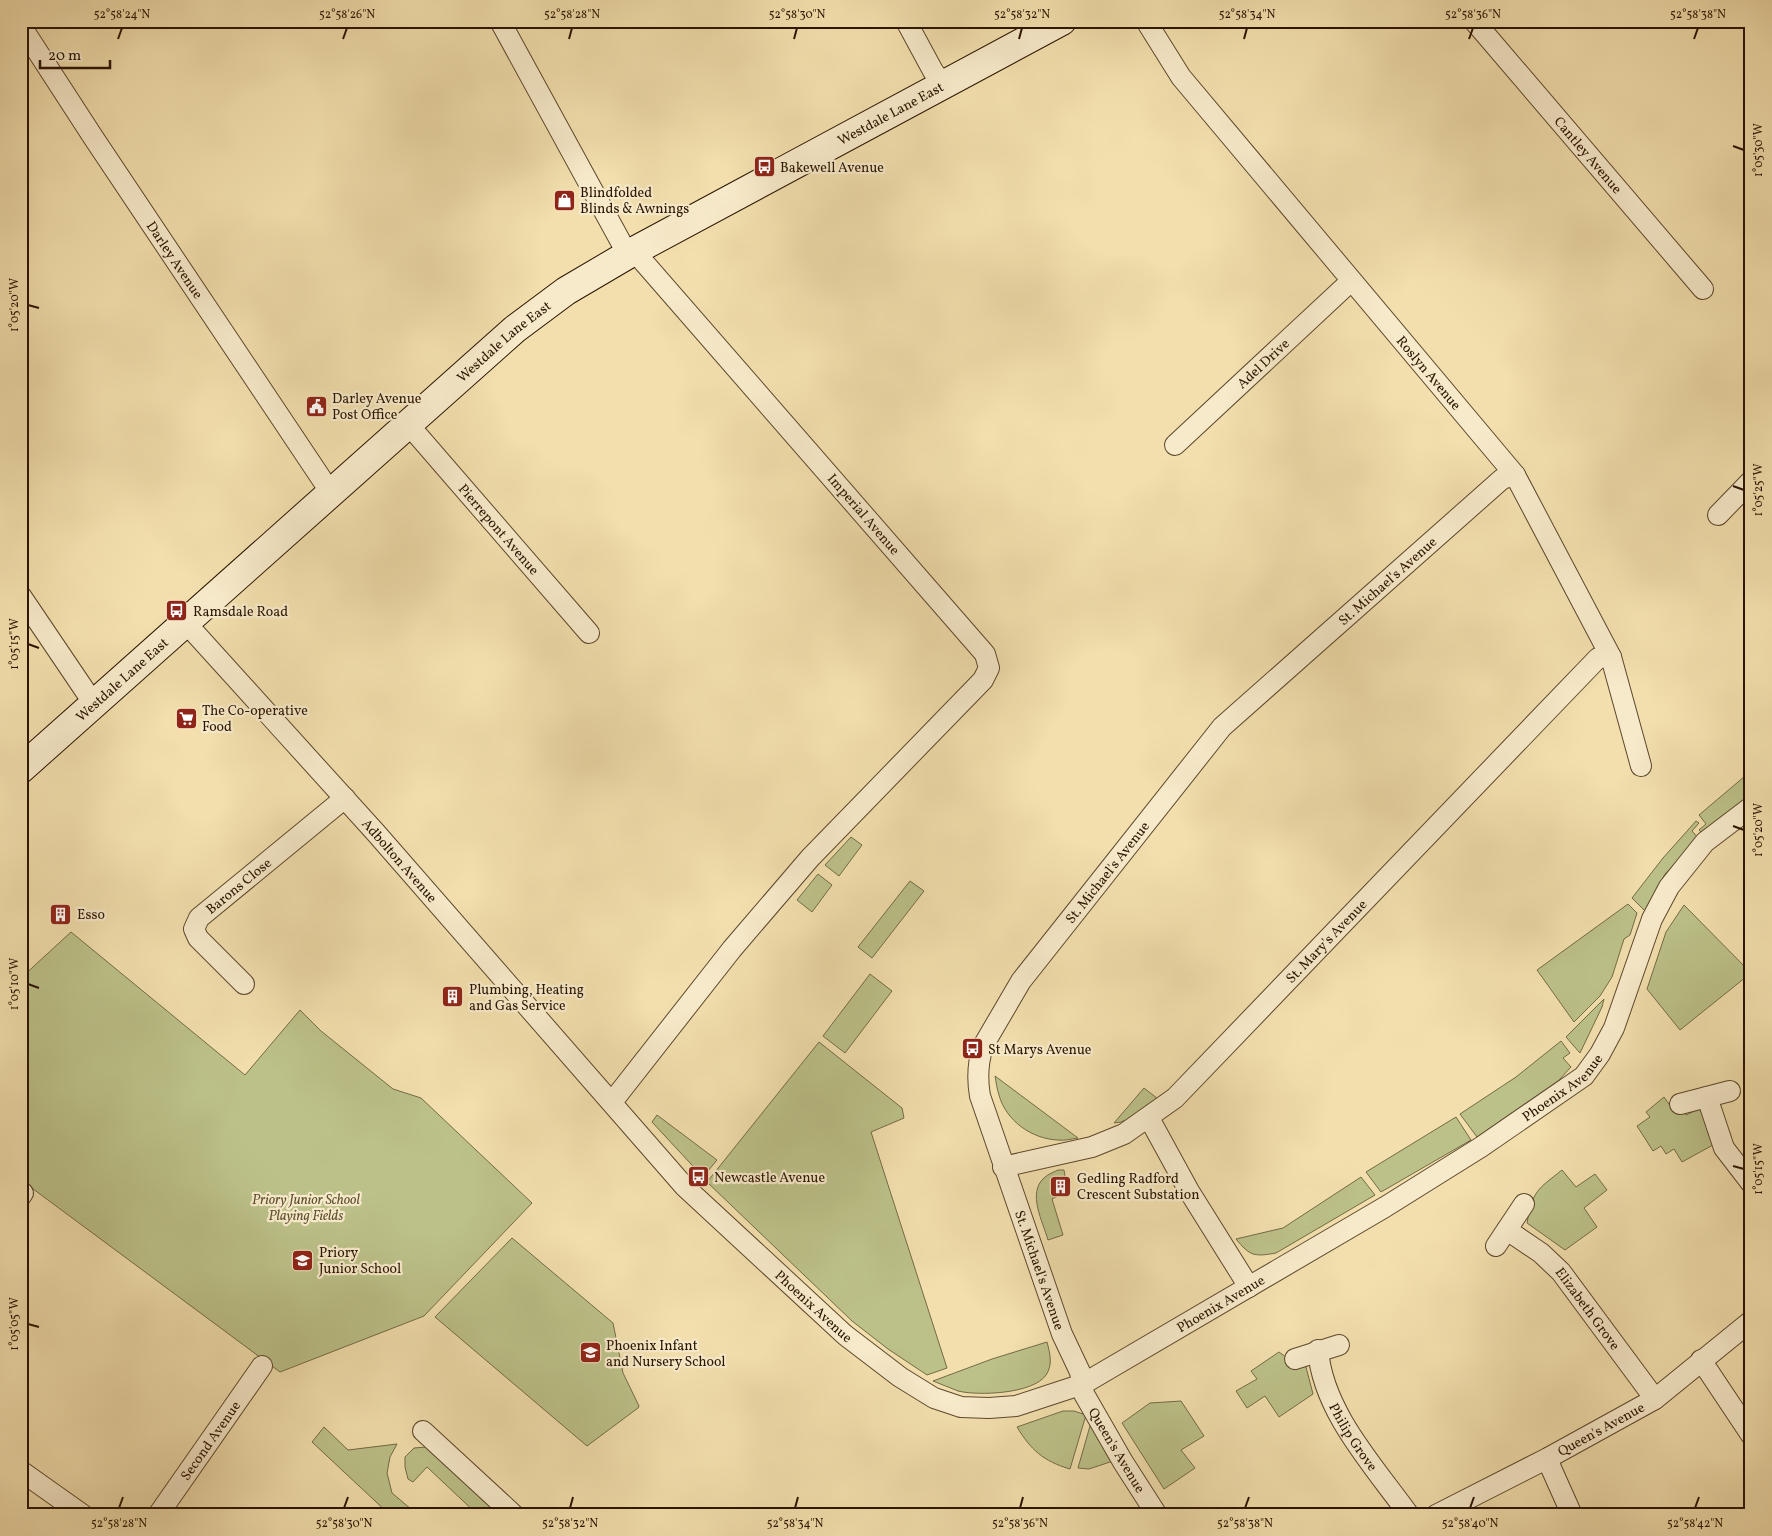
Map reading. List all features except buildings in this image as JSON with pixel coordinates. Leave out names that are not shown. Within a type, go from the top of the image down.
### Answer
[{"type":"street","points":[[500,21],[631,253]]},
{"type":"street","points":[[906,21],[944,86]]},
{"type":"street","name":"Westdale Lane East","points":[[21,769],[185,622],[276,544],[515,329],[566,291],[631,253],[1062,21]]},
{"type":"street","name":"Roslyn Avenue","points":[[1146,21],[1182,78],[1515,474],[1611,657],[1641,766]]},
{"type":"street","name":"Cantley Avenue","points":[[1474,21],[1703,289]]},
{"type":"street","name":"Darley Avenue","points":[[21,26],[331,493]]},
{"type":"street","name":"Imperial Avenue","points":[[612,1102],[732,948],[810,858],[984,680],[989,668],[986,654],[631,253]]},
{"type":"street","name":"Adel Drive","points":[[1175,445],[1351,281]]},
{"type":"street","name":"Pierrepont Avenue","points":[[408,424],[589,633]]},
{"type":"street","name":"St. Michael's Avenue","points":[[1083,1384],[1080,1372],[1062,1334],[980,1096],[978,1083],[980,1056],[983,1046],[1021,981],[1222,727],[1502,479],[1515,474]]},
{"type":"street","points":[[1718,516],[1751,481]]},
{"type":"street","points":[[21,596],[94,704]]},
{"type":"street","name":"Adbolton Avenue","points":[[185,622],[345,798],[612,1102]]},
{"type":"street","name":"St. Mary's Avenue","points":[[1003,1167],[1092,1148],[1124,1134],[1175,1098],[1598,658],[1611,657]]},
{"type":"street","name":"Barons Close","points":[[244,984],[198,938],[194,929],[199,918],[345,798]]},
{"type":"street","name":"Phoenix Avenue","points":[[612,1102],[685,1187],[845,1335],[900,1377],[934,1398],[961,1407],[998,1408],[1016,1406],[1083,1384],[1385,1207],[1481,1147],[1584,1076],[1600,1054],[1614,1028],[1652,919],[1669,887],[1705,842],[1751,807]]},
{"type":"street","points":[[1680,1104],[1730,1091]]},
{"type":"street","points":[[1707,1097],[1724,1148],[1751,1183]]},
{"type":"street","points":[[1149,1118],[1189,1191],[1249,1287]]},
{"type":"street","name":"Elizabeth Grove","points":[[1524,1204],[1502,1238],[1541,1253],[1561,1272],[1655,1399]]},
{"type":"street","name":"Queen's Avenue","points":[[1436,1515],[1548,1458],[1655,1399],[1751,1321]]},
{"type":"street","points":[[1295,1359],[1318,1350],[1339,1345]]},
{"type":"street","name":"Philip Grove","points":[[1318,1350],[1319,1366],[1327,1390],[1344,1426],[1409,1515]]},
{"type":"street","points":[[1701,1360],[1751,1435]]},
{"type":"street","name":"Second Avenue","points":[[158,1515],[262,1366]]},
{"type":"street","name":"Queen's Avenue","points":[[1083,1384],[1084,1394],[1093,1410],[1157,1515]]},
{"type":"street","points":[[423,1431],[514,1515]]},
{"type":"street","points":[[1548,1458],[1572,1515]]},
{"type":"street","points":[[21,1471],[83,1515]]},
{"type":"green space","points":[[1751,771],[1751,794],[1704,835],[1699,830],[1706,824],[1699,815]]},
{"type":"green space","points":[[1696,821],[1699,823],[1692,831],[1699,839],[1665,874],[1645,911],[1632,898],[1663,858]]},
{"type":"green space","points":[[851,837],[862,845],[839,876],[825,865]]},
{"type":"green space","points":[[818,874],[832,885],[812,912],[797,900]]},
{"type":"green space","points":[[910,881],[924,891],[872,958],[858,947]]},
{"type":"green space","points":[[1628,904],[1637,913],[1630,935],[1624,939],[1612,977],[1600,996],[1574,1022],[1537,970]]},
{"type":"green space","points":[[1684,905],[1751,973],[1680,1030],[1647,989],[1666,932]]},
{"type":"green space","name":"Priory Junior School Playing Fields","points":[[71,932],[245,1075],[300,1010],[321,1031],[393,1089],[421,1098],[532,1203],[424,1316],[280,1372],[21,1180],[21,978]]},
{"type":"green space","points":[[870,974],[892,991],[845,1053],[823,1036]]},
{"type":"green space","points":[[1604,999],[1602,1007],[1580,1053],[1566,1037]]},
{"type":"green space","points":[[1561,1041],[1570,1053],[1563,1058],[1571,1067],[1558,1081],[1477,1137],[1460,1114],[1516,1077]]},
{"type":"green space","points":[[819,1042],[902,1108],[904,1118],[871,1132],[947,1368],[927,1375],[888,1349],[852,1321],[707,1182]]},
{"type":"green space","points":[[995,1076],[1078,1138],[1048,1139],[1021,1127],[1002,1104]]},
{"type":"green space","points":[[1144,1088],[1158,1099],[1132,1118],[1114,1123]]},
{"type":"green space","points":[[1664,1097],[1671,1107],[1684,1109],[1686,1115],[1703,1107],[1713,1145],[1682,1162],[1674,1149],[1666,1154],[1661,1146],[1653,1151],[1637,1126],[1650,1117],[1646,1112]]},
{"type":"green space","points":[[657,1115],[717,1160],[703,1177],[652,1122]]},
{"type":"green space","points":[[1456,1117],[1471,1140],[1381,1192],[1366,1172]]},
{"type":"green space","points":[[1058,1170],[1064,1170],[1065,1176],[1053,1180],[1058,1196],[1052,1199],[1063,1235],[1048,1240],[1038,1208],[1037,1191],[1039,1184],[1044,1178]]},
{"type":"green space","points":[[1562,1170],[1576,1187],[1595,1174],[1607,1190],[1584,1208],[1597,1227],[1565,1250],[1527,1223],[1531,1204],[1537,1192]]},
{"type":"green space","points":[[1361,1177],[1375,1195],[1276,1253],[1253,1254],[1245,1249],[1236,1239],[1283,1228]]},
{"type":"green space","points":[[512,1238],[613,1323],[623,1373],[639,1406],[587,1446],[435,1317]]},
{"type":"green space","points":[[1047,1342],[1050,1367],[1046,1375],[1030,1386],[1005,1392],[967,1393],[933,1381],[992,1359]]},
{"type":"green space","points":[[1279,1352],[1293,1362],[1306,1367],[1313,1394],[1279,1417],[1265,1396],[1247,1408],[1236,1391],[1257,1379],[1251,1371]]},
{"type":"green space","points":[[1181,1401],[1204,1436],[1181,1450],[1195,1468],[1164,1489],[1122,1423],[1150,1403]]},
{"type":"green space","points":[[1063,1411],[1074,1411],[1086,1415],[1070,1469],[1052,1462],[1039,1454],[1027,1442],[1017,1427]]},
{"type":"green space","points":[[1092,1419],[1116,1460],[1089,1469],[1078,1468]]},
{"type":"green space","points":[[324,1427],[348,1450],[397,1444],[390,1457],[387,1473],[392,1493],[418,1515],[390,1515],[312,1442]]},
{"type":"green space","points":[[426,1447],[501,1515],[478,1515],[427,1467],[413,1482],[408,1479],[405,1457],[414,1448]]},
{"type":"place","name":"Bakewell Avenue","points":[[764,167]]},
{"type":"place","name":"Blindfolded Blinds & Awnings","points":[[564,200]]},
{"type":"place","name":"Darley Avenue Post Office","points":[[316,406]]},
{"type":"place","name":"Ramsdale Road","points":[[177,611]]},
{"type":"place","name":"The Co-operative Food","points":[[186,718]]},
{"type":"place","name":"Esso","points":[[61,914]]},
{"type":"place","name":"Plumbing, Heating and Gas Service","points":[[453,997]]},
{"type":"place","name":"St Marys Avenue","points":[[972,1049]]},
{"type":"place","name":"Newcastle Avenue","points":[[698,1177]]},
{"type":"place","name":"Gedling Radford Crescent Substation","points":[[1061,1186]]},
{"type":"place","name":"Priory Junior School","points":[[303,1260]]},
{"type":"place","name":"Phoenix Infant and Nursery School","points":[[590,1353]]}]
